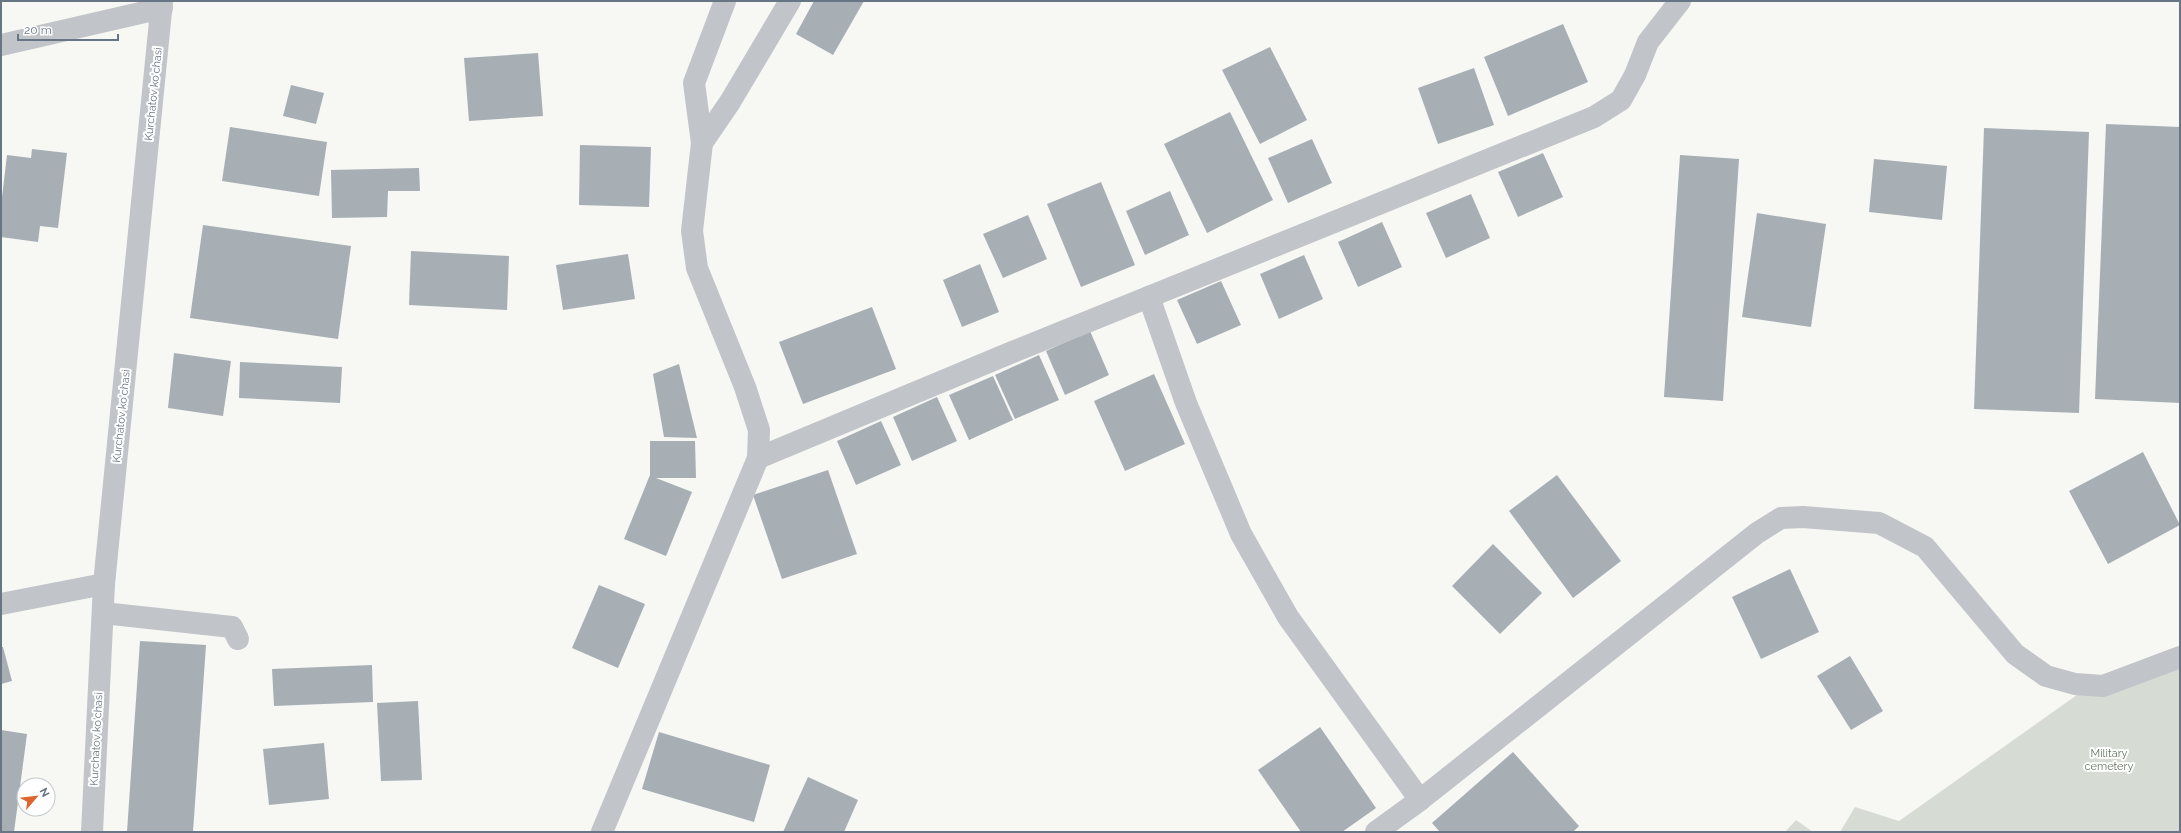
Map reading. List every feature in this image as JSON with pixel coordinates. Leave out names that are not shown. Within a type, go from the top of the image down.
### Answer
[{"type":"street","points":[[602,832],[758,458],[759,430],[745,386],[697,268],[692,231],[702,144],[694,83],[725,1]]},
{"type":"street","points":[[702,144],[730,102],[790,1]]},
{"type":"street","points":[[758,458],[1149,297],[1594,117],[1621,100],[1635,75],[1648,42],[1680,1]]},
{"type":"street","points":[[1,45],[162,4]]},
{"type":"street","name":"Kurchatov ko'chasi","points":[[92,832],[104,584],[162,4]]},
{"type":"street","points":[[1149,297],[1186,403],[1241,534],[1288,617],[1420,800]]},
{"type":"street","points":[[1376,832],[1401,825],[1420,800],[1757,533],[1781,518],[1802,517],[1879,522],[1925,547],[2015,654],[2046,676],[2075,684],[2103,686],[2180,657]]},
{"type":"street","points":[[1,604],[104,584]]},
{"type":"street","points":[[103,613],[232,627],[238,639]]},
{"type":"green space","name":"Military cemetery","points":[[2180,646],[2180,832],[1840,832],[1855,807],[1899,821],[2108,673]]},
{"type":"green space","points":[[1796,820],[1813,832],[1785,832]]},
{"type":"building","points":[[814,1],[864,1],[833,55],[796,34]]},
{"type":"building","points":[[1563,24],[1588,82],[1508,116],[1484,57]]},
{"type":"building","points":[[1270,47],[1307,120],[1260,144],[1222,70]]},
{"type":"building","points":[[538,53],[543,116],[469,121],[464,58]]},
{"type":"building","points":[[1474,68],[1494,125],[1438,144],[1418,88]]},
{"type":"building","points":[[291,85],[324,93],[316,124],[283,116]]},
{"type":"building","points":[[1230,112],[1273,200],[1207,233],[1164,144]]},
{"type":"building","points":[[2106,124],[2180,127],[2180,403],[2095,399]]},
{"type":"building","points":[[230,127],[327,142],[319,196],[222,181]]},
{"type":"building","points":[[1984,128],[2089,132],[2079,413],[1974,409]]},
{"type":"building","points":[[1312,139],[1332,183],[1288,203],[1268,158]]},
{"type":"building","points":[[580,145],[651,147],[649,207],[579,205]]},
{"type":"building","points":[[32,149],[67,153],[58,228],[40,226],[38,242],[1,237],[1,206],[7,155],[31,158]]},
{"type":"building","points":[[1543,153],[1563,197],[1518,217],[1498,172]]},
{"type":"building","points":[[1680,155],[1739,159],[1723,401],[1664,397]]},
{"type":"building","points":[[1874,159],[1947,166],[1942,220],[1869,212]]},
{"type":"building","points":[[419,168],[420,191],[388,191],[387,217],[332,218],[331,170]]},
{"type":"building","points":[[1101,182],[1135,265],[1081,287],[1047,204]]},
{"type":"building","points":[[1170,191],[1189,235],[1145,255],[1126,211]]},
{"type":"building","points":[[1471,194],[1490,238],[1446,258],[1426,213]]},
{"type":"building","points":[[1757,213],[1826,224],[1811,327],[1742,317]]},
{"type":"building","points":[[1028,215],[1047,259],[1003,278],[983,234]]},
{"type":"building","points":[[1382,222],[1402,267],[1358,287],[1338,242]]},
{"type":"building","points":[[203,225],[351,246],[338,339],[190,318]]},
{"type":"building","points":[[411,251],[509,256],[507,310],[409,305]]},
{"type":"building","points":[[628,254],[635,299],[563,310],[556,265]]},
{"type":"building","points":[[1304,255],[1323,299],[1279,319],[1260,274]]},
{"type":"building","points":[[980,264],[999,312],[962,327],[943,280]]},
{"type":"building","points":[[1221,281],[1241,325],[1197,344],[1177,300]]},
{"type":"building","points":[[872,307],[896,369],[803,404],[779,342]]},
{"type":"building","points":[[1090,331],[1109,375],[1065,395],[1046,351]]},
{"type":"building","points":[[174,353],[231,361],[223,416],[168,408]]},
{"type":"building","points":[[1039,355],[1059,400],[1015,419],[995,375]]},
{"type":"building","points":[[240,362],[342,367],[340,403],[239,398]]},
{"type":"building","points":[[679,364],[697,438],[664,437],[653,374]]},
{"type":"building","points":[[1154,374],[1185,444],[1125,471],[1094,401]]},
{"type":"building","points":[[993,376],[1013,420],[969,440],[949,395]]},
{"type":"building","points":[[937,397],[957,441],[912,461],[893,417]]},
{"type":"building","points":[[881,421],[901,465],[856,485],[837,441]]},
{"type":"building","points":[[650,441],[695,441],[696,478],[656,478],[692,492],[666,556],[624,539],[650,475]]},
{"type":"building","points":[[2143,452],[2180,525],[2108,564],[2069,491]]},
{"type":"building","points":[[828,470],[857,554],[782,579],[753,495]]},
{"type":"building","points":[[1557,475],[1621,561],[1573,598],[1509,511]]},
{"type":"building","points":[[1493,544],[1542,593],[1500,634],[1452,586]]},
{"type":"building","points":[[1790,569],[1819,632],[1761,659],[1732,597]]},
{"type":"building","points":[[599,585],[645,604],[618,668],[572,648]]},
{"type":"building","points":[[140,641],[206,645],[193,832],[127,832]]},
{"type":"building","points":[[1,647],[3,647],[12,681],[1,684]]},
{"type":"building","points":[[1850,656],[1883,711],[1851,730],[1817,676]]},
{"type":"building","points":[[372,665],[373,702],[274,706],[272,669]]},
{"type":"building","points":[[418,701],[422,780],[381,781],[377,703]]},
{"type":"building","points":[[1320,727],[1376,808],[1342,832],[1301,832],[1258,770]]},
{"type":"building","points":[[1,730],[27,734],[21,777],[16,777],[16,817],[14,832],[1,832]]},
{"type":"building","points":[[659,732],[770,765],[754,822],[642,789]]},
{"type":"building","points":[[324,743],[329,799],[269,805],[263,749]]},
{"type":"building","points":[[1513,752],[1579,826],[1573,832],[1440,832],[1432,823]]},
{"type":"building","points":[[808,777],[858,800],[844,832],[783,832]]}]
